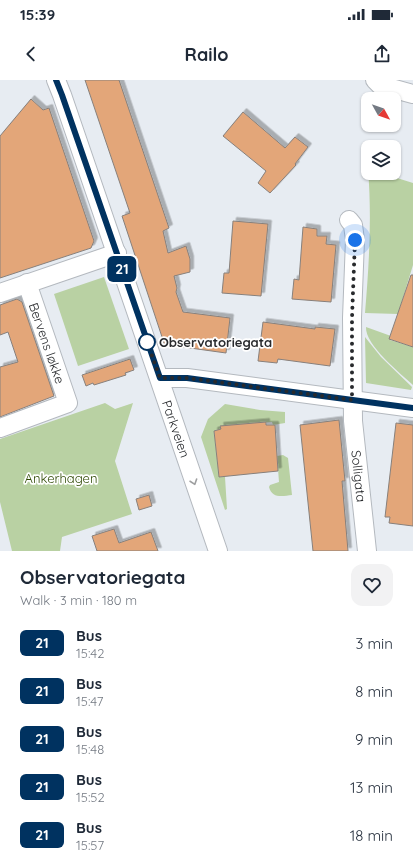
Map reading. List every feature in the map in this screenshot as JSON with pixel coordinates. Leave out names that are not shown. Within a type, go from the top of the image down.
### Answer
[{"type":"street","name":"Parkveien","points":[[56,80],[160,378],[218,551]]},
{"type":"street","points":[[377,82],[413,94]]},
{"type":"street","name":"Solligata","points":[[349,220],[355,231],[352,318],[352,400],[366,551]]},
{"type":"street","points":[[0,292],[117,253]]},
{"type":"street","name":"Bervens løkke","points":[[0,428],[68,403],[27,283]]},
{"type":"street","points":[[160,378],[187,378],[413,408]]},
{"type":"green space","points":[[401,179],[413,183],[413,265],[398,314],[365,313],[370,241],[368,180]]},
{"type":"green space","points":[[104,277],[129,349],[78,366],[54,294]]},
{"type":"green space","points":[[366,327],[391,336],[390,340],[413,347],[413,385],[377,350],[367,334]]},
{"type":"green space","points":[[365,337],[381,357],[412,387],[411,390],[366,383]]},
{"type":"green space","name":"Ankerhagen","points":[[105,403],[115,409],[133,403],[115,461],[132,514],[62,537],[60,551],[12,551],[0,502],[0,439]]},
{"type":"green space","points":[[225,404],[260,410],[285,412],[285,423],[273,425],[272,422],[221,426],[221,429],[214,431],[219,477],[225,477],[227,509],[225,510],[201,437],[208,419]]},
{"type":"green space","points":[[283,455],[288,458],[292,495],[278,496],[270,491],[269,487],[270,485],[279,482],[277,456]]},
{"type":"building","points":[[85,80],[119,80],[169,228],[163,231],[168,253],[186,246],[190,259],[190,272],[174,276],[177,288],[176,292],[183,312],[230,318],[226,353],[183,347],[184,340],[165,346],[122,216],[130,213]]},
{"type":"building","points":[[31,99],[43,110],[49,108],[94,241],[91,248],[0,278],[0,136]]},
{"type":"building","points":[[243,112],[285,148],[295,137],[308,147],[295,164],[296,165],[270,193],[258,183],[266,171],[223,136]]},
{"type":"building","points":[[233,221],[268,224],[261,296],[222,293],[224,273],[229,273]]},
{"type":"building","points":[[303,227],[317,229],[317,236],[327,236],[326,244],[336,245],[331,302],[292,299],[294,279],[299,280]]},
{"type":"building","points":[[411,275],[413,275],[413,347],[389,339]]},
{"type":"building","points":[[17,299],[22,302],[54,396],[0,417],[0,367],[18,362],[8,332],[0,335],[0,305]]},
{"type":"building","points":[[263,322],[315,329],[315,327],[335,329],[330,366],[278,359],[277,363],[258,361]]},
{"type":"building","points":[[130,359],[134,370],[125,373],[126,375],[86,386],[82,375]]},
{"type":"building","points":[[339,420],[345,481],[342,481],[348,551],[313,551],[300,425]]},
{"type":"building","points":[[266,422],[266,425],[275,425],[278,471],[219,477],[214,431],[221,429],[220,426]]},
{"type":"building","points":[[396,423],[413,425],[413,526],[389,523],[390,517],[385,517]]},
{"type":"building","points":[[149,495],[152,506],[139,510],[136,499]]},
{"type":"building","points":[[114,529],[119,543],[151,532],[158,551],[97,551],[92,536]]},
{"type":"bus line","name":"21","points":[[56,80],[160,378],[187,378],[413,408]]},
{"type":"place","name":"Observatoriegata","points":[[147,342]]},
{"type":"route","points":[[147,342],[160,378],[187,378],[352,400],[352,318],[355,240]]}]
